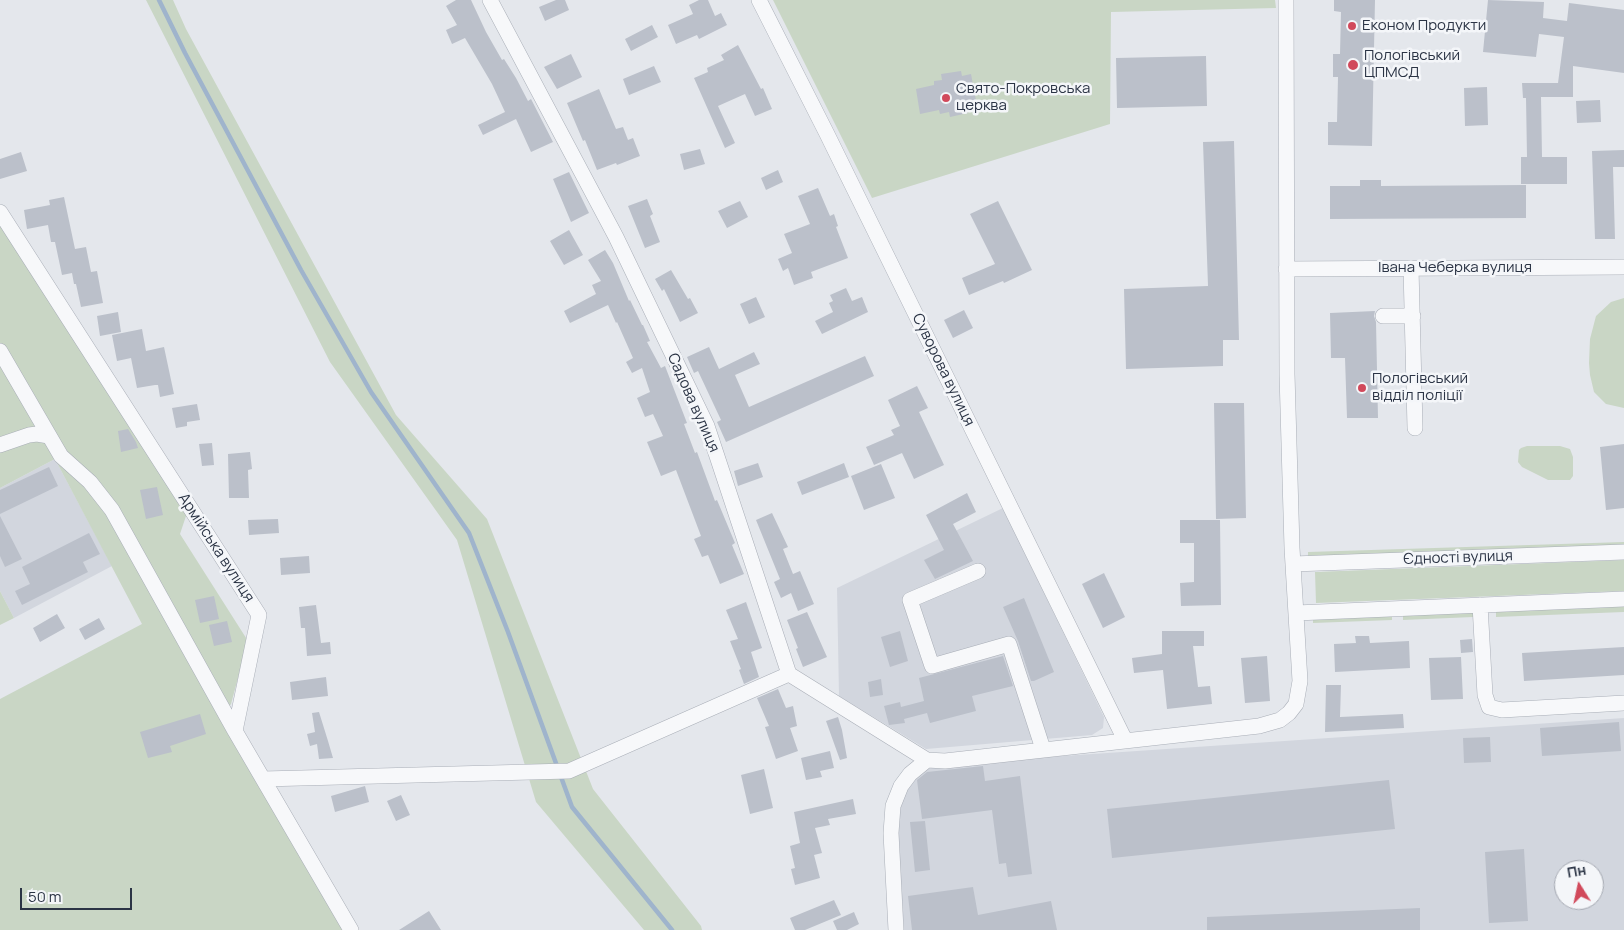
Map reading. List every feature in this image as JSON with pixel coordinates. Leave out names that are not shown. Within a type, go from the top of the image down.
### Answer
[{"type":"street","name":"Садова вулиця","points":[[490,0],[616,237],[707,426],[789,674]]},
{"type":"street","name":"Суворова вулиця","points":[[759,0],[827,134],[1125,740]]},
{"type":"street","points":[[263,779],[569,771],[789,674],[927,760],[945,761],[1259,726],[1276,722],[1284,717],[1296,704],[1300,690],[1293,564],[1287,384],[1286,0]]},
{"type":"street","name":"Армійська вулиця","points":[[0,212],[259,615],[235,731]]},
{"type":"street","name":"Івана Чеберка вулиця","points":[[1286,269],[1624,266]]},
{"type":"street","points":[[1411,268],[1415,428]]},
{"type":"street","points":[[1383,316],[1412,316]]},
{"type":"street","points":[[0,351],[61,456],[90,482],[112,510],[235,731],[351,930]]},
{"type":"street","points":[[0,444],[29,434],[50,436]]},
{"type":"street","name":"Єдності вулиця","points":[[1293,564],[1624,552]]},
{"type":"street","points":[[978,571],[910,600],[932,666],[1009,644],[1043,749]]},
{"type":"street","points":[[1296,613],[1624,599]]},
{"type":"street","points":[[1480,605],[1485,695],[1489,707],[1502,710],[1624,703]]},
{"type":"street","points":[[896,930],[891,833],[893,806],[901,786],[910,774],[927,760]]},
{"type":"shaded area","points":[[55,459],[112,566],[14,618],[0,591],[0,488]]},
{"type":"shaded area","points":[[1003,508],[1104,717],[1103,728],[1092,735],[926,749],[839,696],[837,588]]},
{"type":"shaded area","points":[[1624,718],[1624,930],[904,930],[897,822],[905,788],[917,772],[945,764]]},
{"type":"green space","points":[[146,0],[173,0],[186,29],[396,415],[487,519],[593,789],[701,926],[702,930],[644,930],[536,802],[457,540],[330,362]]},
{"type":"green space","points":[[773,0],[1275,0],[1276,8],[1111,12],[1110,124],[872,198]]},
{"type":"green space","points":[[0,218],[188,510],[180,534],[248,641],[231,704],[220,718],[346,930],[0,930],[0,699],[142,624],[55,459],[0,488]]},
{"type":"green space","points":[[1624,298],[1624,408],[1606,404],[1594,392],[1589,363],[1590,339],[1596,316],[1611,302]]},
{"type":"green space","points":[[1527,446],[1560,446],[1570,449],[1573,457],[1573,476],[1570,480],[1548,480],[1522,467],[1518,462],[1519,450]]},
{"type":"green space","points":[[1624,542],[1624,548],[1308,557],[1308,552]]},
{"type":"green space","points":[[1624,560],[1624,591],[1316,603],[1315,572]]},
{"type":"green space","points":[[0,591],[14,618],[0,625]]},
{"type":"green space","points":[[1624,606],[1624,612],[1496,617],[1496,611]]},
{"type":"green space","points":[[1473,612],[1473,617],[1403,620],[1403,614]]},
{"type":"green space","points":[[1392,614],[1392,620],[1313,623],[1313,617]]},
{"type":"building","points":[[456,0],[471,0],[502,60],[504,59],[528,101],[531,99],[553,142],[531,152],[516,119],[483,135],[478,125],[505,112],[492,84],[465,38],[452,44],[446,30],[457,25],[446,6]]},
{"type":"building","points":[[556,0],[565,0],[569,10],[545,21],[539,7]]},
{"type":"building","points":[[699,0],[708,0],[715,16],[721,13],[727,25],[699,39],[697,35],[676,44],[668,25],[693,14],[689,5]]},
{"type":"building","name":"Пологівський ЦПМСД","points":[[1334,0],[1375,0],[1372,146],[1328,145],[1328,122],[1337,122],[1338,77],[1333,77],[1333,54],[1340,54],[1341,12],[1334,11]]},
{"type":"building","points":[[1488,0],[1544,2],[1543,18],[1567,21],[1569,3],[1624,10],[1624,73],[1573,66],[1573,97],[1541,97],[1542,157],[1567,157],[1567,184],[1521,184],[1521,157],[1527,157],[1526,98],[1523,98],[1522,83],[1558,83],[1564,37],[1539,34],[1536,57],[1483,52]]},
{"type":"building","points":[[652,25],[658,37],[631,51],[625,39]]},
{"type":"building","points":[[738,45],[761,89],[763,88],[772,109],[755,116],[745,94],[718,106],[735,143],[725,148],[694,78],[708,72],[707,68],[724,60],[721,55]]},
{"type":"building","points":[[571,54],[582,77],[557,89],[544,67]]},
{"type":"building","points":[[1206,56],[1207,106],[1117,108],[1116,58]]},
{"type":"building","points":[[654,66],[661,82],[629,95],[623,79]]},
{"type":"building","name":"Свято-Покровська церква","points":[[961,71],[962,76],[971,74],[977,106],[967,108],[968,113],[950,117],[949,112],[940,114],[939,110],[920,114],[916,89],[934,85],[934,81],[942,80],[941,74]]},
{"type":"building","points":[[1487,87],[1488,125],[1465,126],[1464,88]]},
{"type":"building","points":[[599,89],[616,129],[623,127],[628,140],[633,138],[640,156],[597,170],[567,103]]},
{"type":"building","points":[[1600,100],[1601,122],[1577,123],[1576,101]]},
{"type":"building","points":[[1234,141],[1239,340],[1223,340],[1223,366],[1126,369],[1124,289],[1208,286],[1203,142]]},
{"type":"building","points":[[700,149],[705,164],[684,170],[680,154]]},
{"type":"building","points":[[1624,150],[1624,167],[1613,167],[1615,239],[1595,239],[1592,151]]},
{"type":"building","points":[[21,152],[27,171],[0,179],[0,159]]},
{"type":"building","points":[[778,170],[783,182],[766,190],[761,178]]},
{"type":"building","points":[[569,172],[589,213],[571,222],[553,179]]},
{"type":"building","points":[[1360,180],[1381,180],[1381,186],[1526,185],[1526,218],[1330,219],[1330,186],[1360,186]]},
{"type":"building","points":[[818,188],[830,216],[834,214],[838,226],[836,227],[848,258],[811,272],[813,278],[794,285],[788,268],[783,271],[778,259],[792,253],[784,234],[810,224],[798,196]]},
{"type":"building","points":[[64,197],[75,249],[86,247],[91,272],[97,271],[103,303],[81,307],[72,273],[62,275],[55,242],[51,242],[48,225],[27,229],[24,210],[50,205],[49,200]]},
{"type":"building","points":[[647,199],[653,214],[650,216],[660,242],[645,248],[628,206]]},
{"type":"building","points":[[740,201],[748,217],[727,228],[718,211]]},
{"type":"building","points":[[998,201],[1032,270],[1004,283],[1003,281],[969,295],[962,278],[995,264],[970,214]]},
{"type":"building","points":[[569,230],[583,255],[564,265],[550,241]]},
{"type":"building","points":[[605,250],[613,263],[629,301],[643,325],[650,341],[647,342],[661,368],[665,366],[687,423],[684,424],[695,453],[697,452],[715,501],[717,500],[735,543],[732,545],[744,574],[720,584],[708,555],[702,557],[694,539],[701,536],[676,470],[661,476],[647,442],[663,436],[653,414],[645,417],[637,398],[650,392],[642,368],[632,373],[626,362],[633,358],[608,305],[570,323],[564,311],[596,294],[592,285],[601,281],[588,260]]},
{"type":"building","points":[[671,270],[698,313],[680,322],[664,289],[662,291],[655,279]]},
{"type":"building","points":[[846,288],[852,301],[862,297],[868,312],[822,334],[815,321],[833,312],[829,303],[833,301],[830,295]]},
{"type":"building","points":[[756,297],[765,317],[749,324],[740,304]]},
{"type":"building","points":[[964,310],[973,328],[953,338],[944,320]]},
{"type":"building","points":[[1375,311],[1378,418],[1347,418],[1345,358],[1331,358],[1330,313]]},
{"type":"building","points":[[118,312],[121,332],[100,336],[97,316]]},
{"type":"building","points":[[142,329],[146,351],[164,347],[174,394],[160,397],[158,385],[137,388],[131,358],[117,361],[112,335]]},
{"type":"building","points":[[709,347],[719,369],[754,352],[760,364],[735,375],[749,407],[865,356],[874,376],[726,442],[717,422],[721,420],[698,371],[694,373],[687,357]]},
{"type":"building","points":[[917,386],[928,408],[919,412],[944,465],[914,479],[902,453],[874,465],[866,447],[894,435],[891,430],[900,426],[888,400]]},
{"type":"building","points":[[1214,403],[1244,403],[1246,518],[1216,519]]},
{"type":"building","points":[[197,404],[200,420],[187,422],[187,426],[176,428],[172,408]]},
{"type":"building","points":[[128,429],[138,448],[121,452],[118,431]]},
{"type":"building","points":[[212,443],[214,465],[202,466],[199,444]]},
{"type":"building","points":[[1624,444],[1624,508],[1606,510],[1600,447]]},
{"type":"building","points":[[250,452],[252,469],[248,470],[249,498],[229,498],[228,454]]},
{"type":"building","points":[[758,463],[763,477],[738,486],[734,471]]},
{"type":"building","points":[[844,463],[849,477],[802,495],[797,482]]},
{"type":"building","points":[[881,464],[895,498],[864,510],[851,476]]},
{"type":"building","points":[[49,467],[58,486],[0,514],[0,490]]},
{"type":"building","points":[[157,487],[163,515],[146,519],[140,490]]},
{"type":"building","points":[[967,493],[976,512],[953,524],[973,561],[935,579],[924,560],[944,550],[926,515]]},
{"type":"building","points":[[772,513],[788,547],[783,549],[793,574],[800,571],[814,604],[798,611],[791,593],[781,598],[774,582],[780,579],[756,520]]},
{"type":"building","points":[[0,516],[22,559],[5,567],[0,556]]},
{"type":"building","points":[[278,519],[279,533],[249,535],[248,520]]},
{"type":"building","points":[[1180,520],[1220,520],[1221,605],[1181,606],[1180,583],[1194,582],[1194,543],[1180,543]]},
{"type":"building","points":[[89,533],[100,554],[83,562],[88,572],[22,605],[15,591],[30,584],[22,567]]},
{"type":"building","points":[[309,556],[310,573],[281,575],[280,558]]},
{"type":"building","points":[[1104,573],[1125,617],[1103,628],[1082,584]]},
{"type":"building","points":[[214,596],[219,619],[200,623],[195,600]]},
{"type":"building","points":[[1024,598],[1054,672],[1034,681],[1031,681],[1018,641],[1003,607]]},
{"type":"building","points":[[746,602],[762,648],[751,652],[759,677],[744,684],[739,670],[741,669],[730,641],[738,639],[726,610]]},
{"type":"building","points":[[316,605],[321,643],[330,642],[331,654],[307,656],[305,628],[301,628],[299,607]]},
{"type":"building","points":[[807,612],[827,657],[803,667],[787,620]]},
{"type":"building","points":[[57,614],[65,628],[40,642],[33,628]]},
{"type":"building","points":[[99,618],[105,629],[85,640],[79,629]]},
{"type":"building","points":[[227,621],[232,642],[214,646],[209,625]]},
{"type":"building","points":[[900,631],[908,661],[890,667],[881,637]]},
{"type":"building","points":[[1162,631],[1204,631],[1204,646],[1193,646],[1198,687],[1210,686],[1212,704],[1167,709],[1163,670],[1134,673],[1132,658],[1162,654]]},
{"type":"building","points":[[1355,636],[1369,636],[1370,643],[1409,641],[1410,668],[1335,672],[1334,644],[1356,643]]},
{"type":"building","points":[[1472,639],[1473,652],[1461,653],[1460,640]]},
{"type":"building","points":[[1624,647],[1624,675],[1524,681],[1522,653]]},
{"type":"building","points":[[1003,656],[1013,686],[972,696],[976,711],[930,723],[927,713],[904,719],[905,723],[889,725],[884,706],[900,702],[901,707],[924,701],[919,678]]},
{"type":"building","points":[[1267,656],[1270,701],[1245,703],[1241,658]]},
{"type":"building","points":[[1461,657],[1463,699],[1431,700],[1429,658]]},
{"type":"building","points":[[326,677],[328,696],[292,700],[290,682]]},
{"type":"building","points":[[881,679],[883,695],[870,697],[868,682]]},
{"type":"building","points":[[1326,685],[1341,685],[1340,717],[1403,714],[1404,728],[1325,732]]},
{"type":"building","points":[[778,689],[786,708],[793,706],[797,726],[790,728],[798,751],[776,759],[765,727],[769,726],[757,698]]},
{"type":"building","points":[[319,712],[333,758],[319,759],[317,744],[310,746],[307,734],[315,732],[312,713]]},
{"type":"building","points":[[200,714],[206,734],[170,746],[172,752],[148,758],[140,732]]},
{"type":"building","points":[[838,717],[847,758],[840,760],[826,721]]},
{"type":"building","points":[[1619,722],[1621,751],[1542,756],[1540,728]]},
{"type":"building","points":[[1490,737],[1491,762],[1464,763],[1463,738]]},
{"type":"building","points":[[830,751],[834,768],[820,771],[822,777],[806,780],[801,758]]},
{"type":"building","points":[[983,766],[985,781],[1020,776],[1032,874],[1008,877],[1006,863],[999,864],[992,810],[922,819],[917,780],[927,772]]},
{"type":"building","points":[[764,769],[773,808],[750,814],[741,775]]},
{"type":"building","points":[[1389,780],[1395,829],[1112,858],[1107,809]]},
{"type":"building","points":[[365,786],[369,802],[335,812],[331,796]]},
{"type":"building","points":[[401,795],[410,815],[396,821],[387,801]]},
{"type":"building","points":[[853,799],[856,814],[828,819],[830,825],[815,828],[822,853],[814,855],[820,878],[795,885],[791,869],[795,868],[790,846],[800,843],[794,812]]},
{"type":"building","points":[[925,821],[930,870],[915,872],[910,822]]},
{"type":"building","points":[[1524,849],[1528,921],[1489,923],[1485,852]]},
{"type":"building","points":[[973,887],[978,915],[1051,901],[1057,930],[912,930],[908,896]]},
{"type":"building","points":[[834,900],[841,915],[805,930],[795,930],[790,918]]},
{"type":"building","points":[[1420,908],[1420,930],[1207,930],[1207,917]]},
{"type":"building","points":[[429,911],[441,930],[399,930]]},
{"type":"building","points":[[854,912],[859,924],[847,930],[837,930],[833,921]]},
{"type":"waterway","points":[[159,0],[185,53],[301,270],[371,392],[469,533],[508,632],[572,807],[672,930]]},
{"type":"place","name":"Економ Продукти","points":[[1352,26]]},
{"type":"place","name":"Пологівський ЦПМСД","points":[[1353,65]]},
{"type":"place","name":"Свято-Покровська церква","points":[[946,98]]},
{"type":"place","name":"Пологівський відділ поліції","points":[[1362,388]]}]
